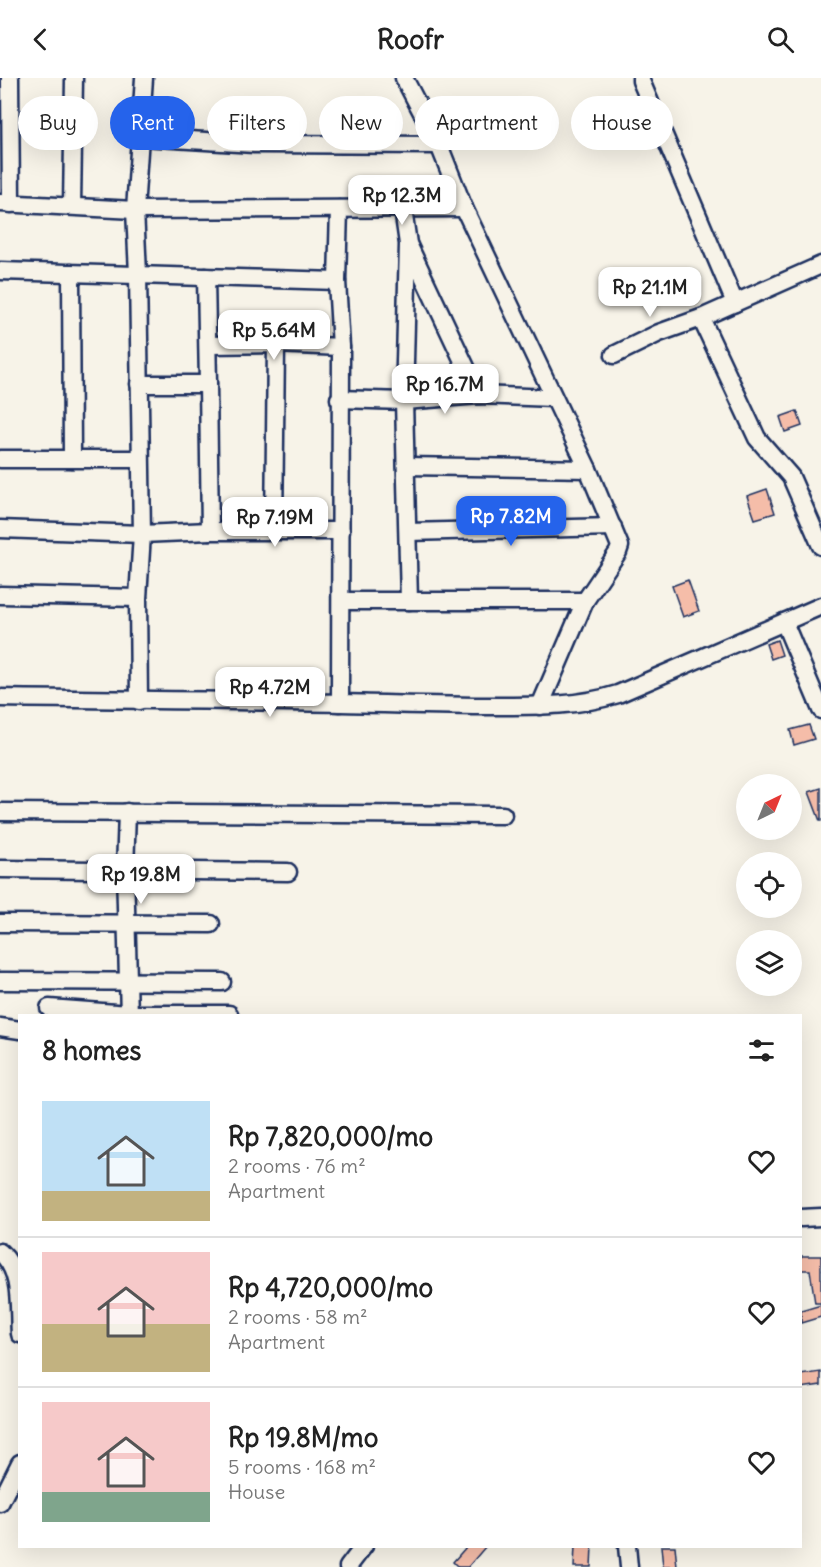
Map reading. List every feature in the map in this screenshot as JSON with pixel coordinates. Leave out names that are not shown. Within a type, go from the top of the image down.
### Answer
[{"type":"street","points":[[10,78],[6,204],[135,210],[464,208]]},
{"type":"street","points":[[72,206],[74,78]]},
{"type":"street","points":[[143,96],[144,78]]},
{"type":"street","points":[[404,78],[415,100]]},
{"type":"street","points":[[641,78],[735,303]]},
{"type":"street","points":[[195,140],[254,144],[415,145]]},
{"type":"street","points":[[139,701],[138,598],[142,534],[135,210],[140,150]]},
{"type":"street","points":[[440,150],[464,208],[588,469],[618,538],[619,550],[585,601],[540,706]]},
{"type":"street","points":[[339,209],[337,281],[340,347],[340,703]]},
{"type":"street","points":[[403,209],[408,244],[404,401],[409,601]]},
{"type":"street","points":[[408,244],[479,395]]},
{"type":"street","points":[[614,355],[659,333],[701,318],[821,265]]},
{"type":"street","points":[[0,271],[337,281]]},
{"type":"street","points":[[71,273],[72,459]]},
{"type":"street","points":[[206,277],[210,531]]},
{"type":"street","points":[[701,318],[757,438],[791,477],[821,546]]},
{"type":"street","points":[[208,345],[276,344],[340,347]]},
{"type":"street","points":[[274,530],[276,344]]},
{"type":"street","points":[[139,384],[208,384]]},
{"type":"street","points":[[339,399],[404,401],[479,395],[553,398]]},
{"type":"street","points":[[0,459],[140,459]]},
{"type":"street","points":[[406,466],[588,469]]},
{"type":"street","points":[[408,532],[613,527]]},
{"type":"street","points":[[0,530],[142,534],[274,530],[341,531]]},
{"type":"street","points":[[0,595],[138,598]]},
{"type":"street","points":[[341,601],[585,601]]},
{"type":"street","points":[[0,698],[540,706],[598,700],[618,694],[821,606]]},
{"type":"street","points":[[784,622],[821,710]]},
{"type":"street","points":[[0,812],[503,815]]},
{"type":"street","points":[[127,812],[125,870],[129,1014]]},
{"type":"street","points":[[0,869],[288,872]]},
{"type":"street","points":[[0,923],[210,924]]},
{"type":"street","points":[[0,981],[222,982]]},
{"type":"street","points":[[49,1008],[118,1014]]},
{"type":"street","points":[[0,1027],[18,1030]]},
{"type":"street","points":[[802,1218],[821,1217]]},
{"type":"street","points":[[0,1252],[12,1264],[18,1287]]},
{"type":"street","points":[[0,1503],[18,1467]]},
{"type":"street","points":[[348,1567],[362,1548]]},
{"type":"street","points":[[627,1548],[629,1567]]},
{"type":"building","points":[[797,411],[802,426],[785,432],[780,417]]},
{"type":"building","points":[[767,489],[775,513],[755,519],[747,496]]},
{"type":"building","points":[[688,580],[699,611],[683,617],[672,586]]},
{"type":"building","points":[[777,640],[782,655],[771,659],[766,644]]},
{"type":"building","points":[[809,725],[814,739],[794,745],[790,730]]},
{"type":"building","points":[[821,788],[821,821],[820,821],[809,792]]},
{"type":"building","points":[[802,1256],[821,1256],[821,1303],[815,1303],[810,1270],[802,1270]]},
{"type":"building","points":[[821,1305],[821,1317],[802,1323],[802,1311]]},
{"type":"building","points":[[821,1372],[821,1385],[802,1388],[802,1375]]},
{"type":"building","points":[[465,1548],[484,1548],[468,1567],[458,1567],[453,1562]]},
{"type":"building","points":[[575,1548],[592,1548],[591,1567],[574,1567]]},
{"type":"building","points":[[661,1548],[675,1548],[677,1567],[663,1567]]}]
